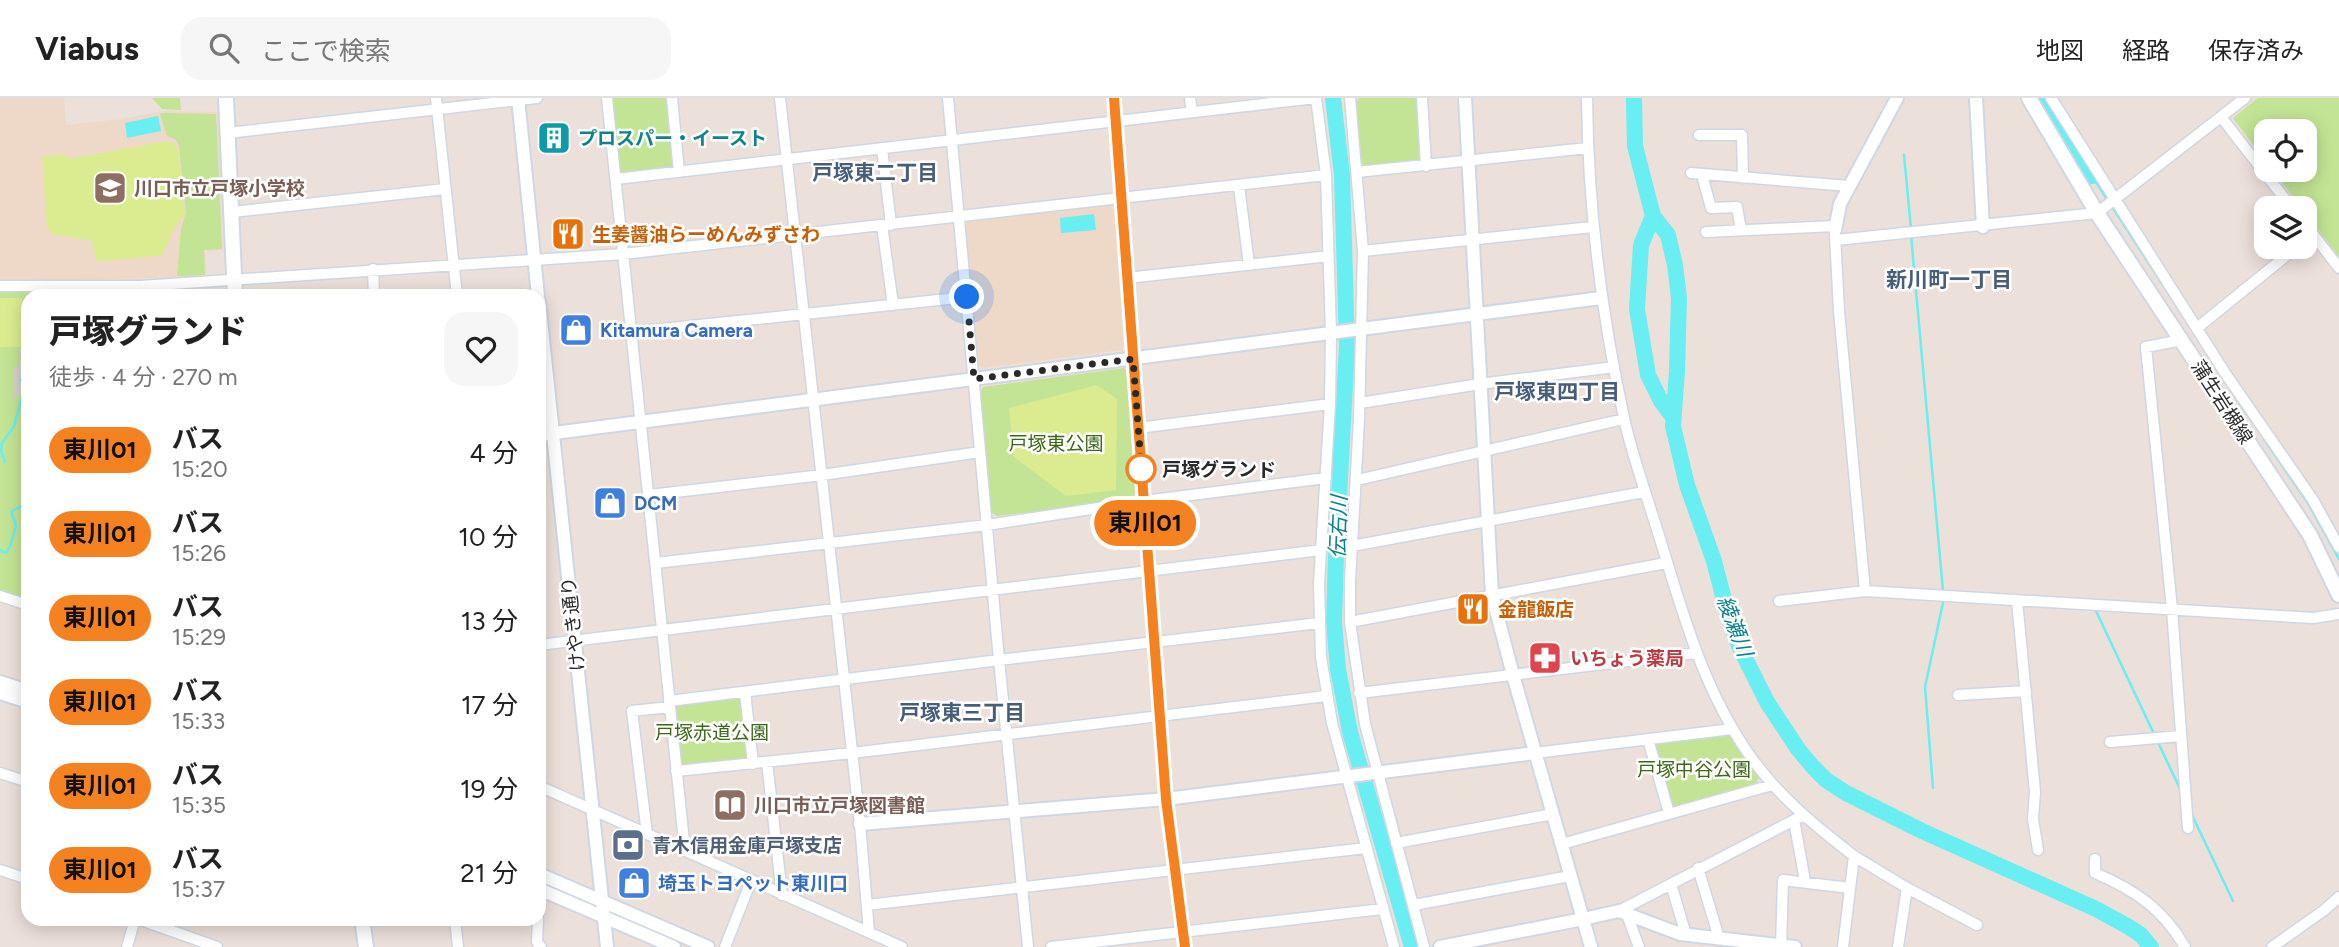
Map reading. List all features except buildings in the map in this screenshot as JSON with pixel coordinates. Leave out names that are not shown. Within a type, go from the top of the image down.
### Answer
[{"type":"main road","points":[[226,98],[235,289]]},
{"type":"main road","name":"蒲生岩槻線","points":[[2029,98],[2097,213],[2310,535],[2339,593]]},
{"type":"main road","points":[[363,926],[366,947]]},
{"type":"street","points":[[228,133],[437,104],[537,98]]},
{"type":"street","points":[[607,98],[685,850]]},
{"type":"street","points":[[672,98],[679,172]]},
{"type":"street","points":[[780,98],[860,824],[869,932]]},
{"type":"street","points":[[948,98],[1028,947]]},
{"type":"street","points":[[1114,98],[1166,799],[1185,947]]},
{"type":"street","points":[[1190,98],[1192,112]]},
{"type":"street","points":[[616,179],[1192,112],[1236,102],[1316,98],[1326,176],[1334,332],[1319,624],[1326,696],[1394,947]]},
{"type":"street","points":[[1350,98],[1363,251],[1358,329],[1360,403],[1350,622],[1359,693],[1375,774],[1415,905],[1424,947]]},
{"type":"street","points":[[1422,98],[1426,166]]},
{"type":"street","points":[[1465,98],[1492,595],[1591,947]]},
{"type":"street","points":[[1587,98],[1592,227],[1601,298],[1624,419],[1666,563],[1696,653],[1713,694],[1732,729],[1798,818],[1907,888],[1977,925]]},
{"type":"street","points":[[1866,591],[1839,311],[1835,232],[1840,204],[1897,98]]},
{"type":"street","points":[[1976,98],[1983,227]]},
{"type":"street","points":[[2051,98],[2225,373],[2313,500],[2339,547]]},
{"type":"street","points":[[1706,232],[1835,232],[1983,227],[2097,213],[2245,98]]},
{"type":"street","points":[[519,99],[537,289]]},
{"type":"street","points":[[437,104],[456,289]]},
{"type":"street","points":[[2221,117],[2283,196]]},
{"type":"street","points":[[1699,135],[1742,135],[1743,178]]},
{"type":"street","points":[[882,148],[892,305]]},
{"type":"street","points":[[1357,172],[1588,148]]},
{"type":"street","points":[[1741,230],[1737,207],[1711,208],[1697,174],[1849,186]]},
{"type":"street","points":[[155,289],[235,278],[623,254],[1326,176]]},
{"type":"street","points":[[1239,186],[1250,265]]},
{"type":"street","points":[[232,212],[445,189]]},
{"type":"street","points":[[1363,251],[1592,227]]},
{"type":"street","points":[[2317,246],[2339,268]]},
{"type":"street","points":[[1127,278],[1329,256]]},
{"type":"street","points":[[2197,328],[2282,259]]},
{"type":"street","points":[[373,270],[374,289]]},
{"type":"street","points":[[0,286],[85,289]]},
{"type":"street","points":[[632,332],[967,297]]},
{"type":"street","points":[[546,434],[1601,298]]},
{"type":"street","points":[[2182,340],[2146,347],[2172,609],[2188,828]]},
{"type":"street","name":"けやき通り","points":[[546,367],[607,947]]},
{"type":"street","points":[[1360,403],[1614,367]]},
{"type":"street","points":[[1138,428],[1330,404]]},
{"type":"street","points":[[1357,480],[1624,419]]},
{"type":"street","points":[[649,495],[822,475],[980,452]]},
{"type":"street","points":[[656,563],[987,525],[1326,478]]},
{"type":"street","points":[[1352,545],[1644,492]]},
{"type":"street","points":[[546,644],[1321,550]]},
{"type":"street","points":[[1350,622],[1666,563]]},
{"type":"street","points":[[1779,601],[1866,591],[2313,618],[2339,614]]},
{"type":"street","points":[[0,596],[21,603]]},
{"type":"street","points":[[2017,600],[2038,850]]},
{"type":"street","points":[[647,834],[632,712],[746,692],[1319,624]]},
{"type":"street","points":[[1359,693],[1696,653]]},
{"type":"street","points":[[0,682],[21,689]]},
{"type":"street","points":[[1958,695],[2026,691]]},
{"type":"street","points":[[746,692],[753,764]]},
{"type":"street","points":[[0,693],[21,700]]},
{"type":"street","points":[[676,771],[852,753],[1326,696]]},
{"type":"street","points":[[860,824],[1166,799],[1732,729]]},
{"type":"street","points":[[2110,742],[2181,736]]},
{"type":"street","points":[[1648,739],[1669,813]]},
{"type":"street","points":[[767,762],[782,895]]},
{"type":"street","points":[[0,773],[21,780]]},
{"type":"street","points":[[1562,844],[1772,785]]},
{"type":"street","points":[[546,789],[902,947]]},
{"type":"street","points":[[1396,843],[1553,814]]},
{"type":"street","points":[[1440,947],[1623,913],[1698,868],[1798,818]]},
{"type":"street","points":[[1798,818],[1805,881]]},
{"type":"street","points":[[867,905],[1366,848]]},
{"type":"street","points":[[1843,947],[1854,856]]},
{"type":"street","points":[[2095,859],[2095,873],[2115,881],[2156,909],[2172,925],[2185,947]]},
{"type":"street","points":[[1698,868],[1719,938]]},
{"type":"street","points":[[0,870],[21,877]]},
{"type":"street","points":[[1415,905],[1570,876]]},
{"type":"street","points":[[546,877],[708,947]]},
{"type":"street","points":[[1781,946],[1783,880],[1850,888]]},
{"type":"street","points":[[725,947],[751,881]]},
{"type":"street","points":[[1671,884],[1686,935]]},
{"type":"street","points":[[1898,947],[1907,888]]},
{"type":"street","points":[[546,892],[674,947]]},
{"type":"street","points":[[2272,947],[2339,897]]},
{"type":"street","points":[[1051,947],[1382,909]]},
{"type":"street","points":[[1623,913],[1686,935],[1795,947]]},
{"type":"street","points":[[1623,913],[1639,947]]},
{"type":"street","points":[[127,947],[134,926]]},
{"type":"street","points":[[156,926],[217,947]]},
{"type":"street","points":[[456,926],[458,947]]},
{"type":"street","points":[[538,926],[537,942],[541,947]]},
{"type":"shaded area","name":"川口市立戸塚小学校","points":[[0,98],[64,98],[66,125],[163,111],[218,112],[223,250],[205,251],[206,277],[0,281]]},
{"type":"shaded area","points":[[1108,205],[1114,210],[1124,344],[1121,350],[984,368],[978,365],[964,226],[968,220]]},
{"type":"shaded area","points":[[19,350],[21,392],[14,399],[13,367],[19,366]]},
{"type":"green space","points":[[152,98],[180,98],[181,110],[162,109]]},
{"type":"green space","points":[[612,98],[669,98],[676,163],[671,168],[622,174],[618,169]]},
{"type":"green space","points":[[1359,98],[1418,98],[1422,158],[1420,162],[1367,167],[1362,163],[1355,104]]},
{"type":"green space","points":[[2258,98],[2339,98],[2339,257],[2317,228],[2317,196],[2293,196],[2281,182],[2317,182],[2317,119],[2254,119],[2254,146],[2233,118]]},
{"type":"green space","points":[[160,114],[216,114],[222,249],[204,250],[205,275],[177,276],[181,229],[186,213],[179,145],[175,139],[167,136]]},
{"type":"green space","points":[[169,141],[178,148],[185,213],[162,255],[97,262],[92,241],[52,234],[47,228],[42,157],[65,154],[67,159]]},
{"type":"green space","points":[[134,288],[135,289],[21,289],[21,599],[0,592],[0,289]]},
{"type":"green space","points":[[0,298],[21,298],[21,347],[0,347]]},
{"type":"green space","name":"戸塚東公園","points":[[1124,368],[1127,371],[1135,494],[1129,500],[997,516],[991,512],[980,391],[983,387]]},
{"type":"green space","points":[[1097,385],[1117,399],[1116,490],[1066,496],[1014,457],[1009,408]]},
{"type":"green space","name":"戸塚赤道公園","points":[[739,696],[744,698],[749,756],[747,761],[688,768],[682,765],[674,709],[677,704]]},
{"type":"green space","name":"戸塚中谷公園","points":[[1725,734],[1733,738],[1759,777],[1756,784],[1674,807],[1670,804],[1654,743]]},
{"type":"water","points":[[158,116],[161,131],[127,138],[125,123]]},
{"type":"water","points":[[1094,214],[1096,230],[1061,233],[1060,218]]},
{"type":"waterway","name":"伝右川","points":[[1333,98],[1342,175],[1347,346],[1334,622],[1338,669],[1350,732],[1412,947]]},
{"type":"waterway","name":"綾瀬川","points":[[1634,98],[1635,146],[1653,216],[1668,235],[1679,298],[1673,426],[1687,485],[1714,561],[1729,619],[1767,702],[1813,767],[1826,780],[1846,793],[1922,831],[2096,909],[2141,935],[2151,947]]},
{"type":"waterway","points":[[2043,98],[2092,176]]},
{"type":"waterway","points":[[1904,155],[1911,229]]},
{"type":"waterway","points":[[2092,176],[2107,199]]},
{"type":"waterway","points":[[2113,208],[2180,311]]},
{"type":"waterway","points":[[1653,216],[1641,245],[1637,309],[1648,375],[1661,401],[1673,417]]},
{"type":"waterway","points":[[1911,235],[1943,591]]},
{"type":"waterway","points":[[2237,399],[2247,414]]},
{"type":"waterway","points":[[5,462],[1,451],[2,443],[14,426],[21,401]]},
{"type":"waterway","points":[[2264,439],[2308,503],[2339,559]]},
{"type":"waterway","points":[[0,550],[6,553],[9,548],[16,526],[11,512],[21,506]]},
{"type":"waterway","points":[[1933,788],[1925,687],[1944,598]]},
{"type":"waterway","points":[[2096,611],[2154,734]]},
{"type":"waterway","points":[[2157,740],[2181,791]]},
{"type":"waterway","points":[[2191,813],[2233,901]]},
{"type":"bus line","name":"東川01","points":[[1114,98],[1166,799],[1185,947]]},
{"type":"place","name":"プロスパー・イースト","points":[[554,138]]},
{"type":"place","name":"川口市立戸塚小学校","points":[[110,188]]},
{"type":"place","name":"生姜醤油らーめんみずさわ","points":[[568,234]]},
{"type":"place","name":"Kitamura Camera","points":[[576,330]]},
{"type":"place","name":"戸塚グランド","points":[[1141,469]]},
{"type":"place","name":"DCM","points":[[610,503]]},
{"type":"place","name":"金龍飯店","points":[[1473,609]]},
{"type":"place","name":"いちょう薬局","points":[[1545,658]]},
{"type":"place","name":"川口市立戸塚図書館","points":[[730,805]]},
{"type":"place","name":"青木信用金庫戸塚支店","points":[[628,845]]},
{"type":"place","name":"埼玉トヨペット東川口","points":[[634,883]]},
{"type":"district","name":"戸塚東二丁目","points":[[875,172]]},
{"type":"district","name":"新川町一丁目","points":[[1949,279]]},
{"type":"district","name":"戸塚東四丁目","points":[[1557,391]]},
{"type":"district","name":"戸塚東三丁目","points":[[962,712]]},
{"type":"route","points":[[967,297],[974,379],[1133,359],[1142,477],[1141,469]]}]
